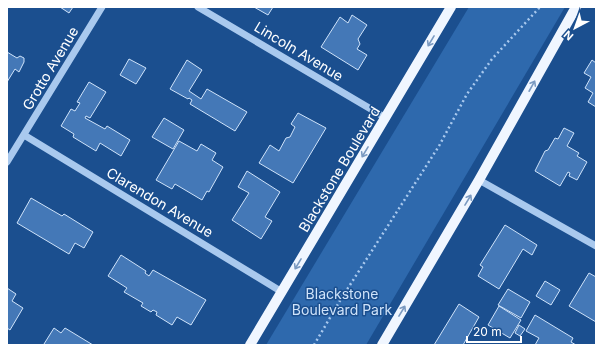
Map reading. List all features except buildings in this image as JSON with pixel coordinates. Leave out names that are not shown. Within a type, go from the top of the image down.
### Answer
[{"type":"main road","name":"Blackstone Boulevard","points":[[250,345],[451,7]]},
{"type":"main road","points":[[382,345],[479,180],[576,7]]},
{"type":"street","name":"Grotto Avenue","points":[[7,162],[102,7]]},
{"type":"street","name":"Lincoln Avenue","points":[[198,7],[386,118]]},
{"type":"street","name":"Clarendon Avenue","points":[[24,134],[282,292]]},
{"type":"street","points":[[479,180],[596,246]]},
{"type":"path","points":[[314,345],[341,299],[439,146],[467,94],[492,59],[540,7]]},
{"type":"green space","name":"Blackstone Boulevard Park","points":[[469,7],[565,7],[366,345],[266,345]]}]
